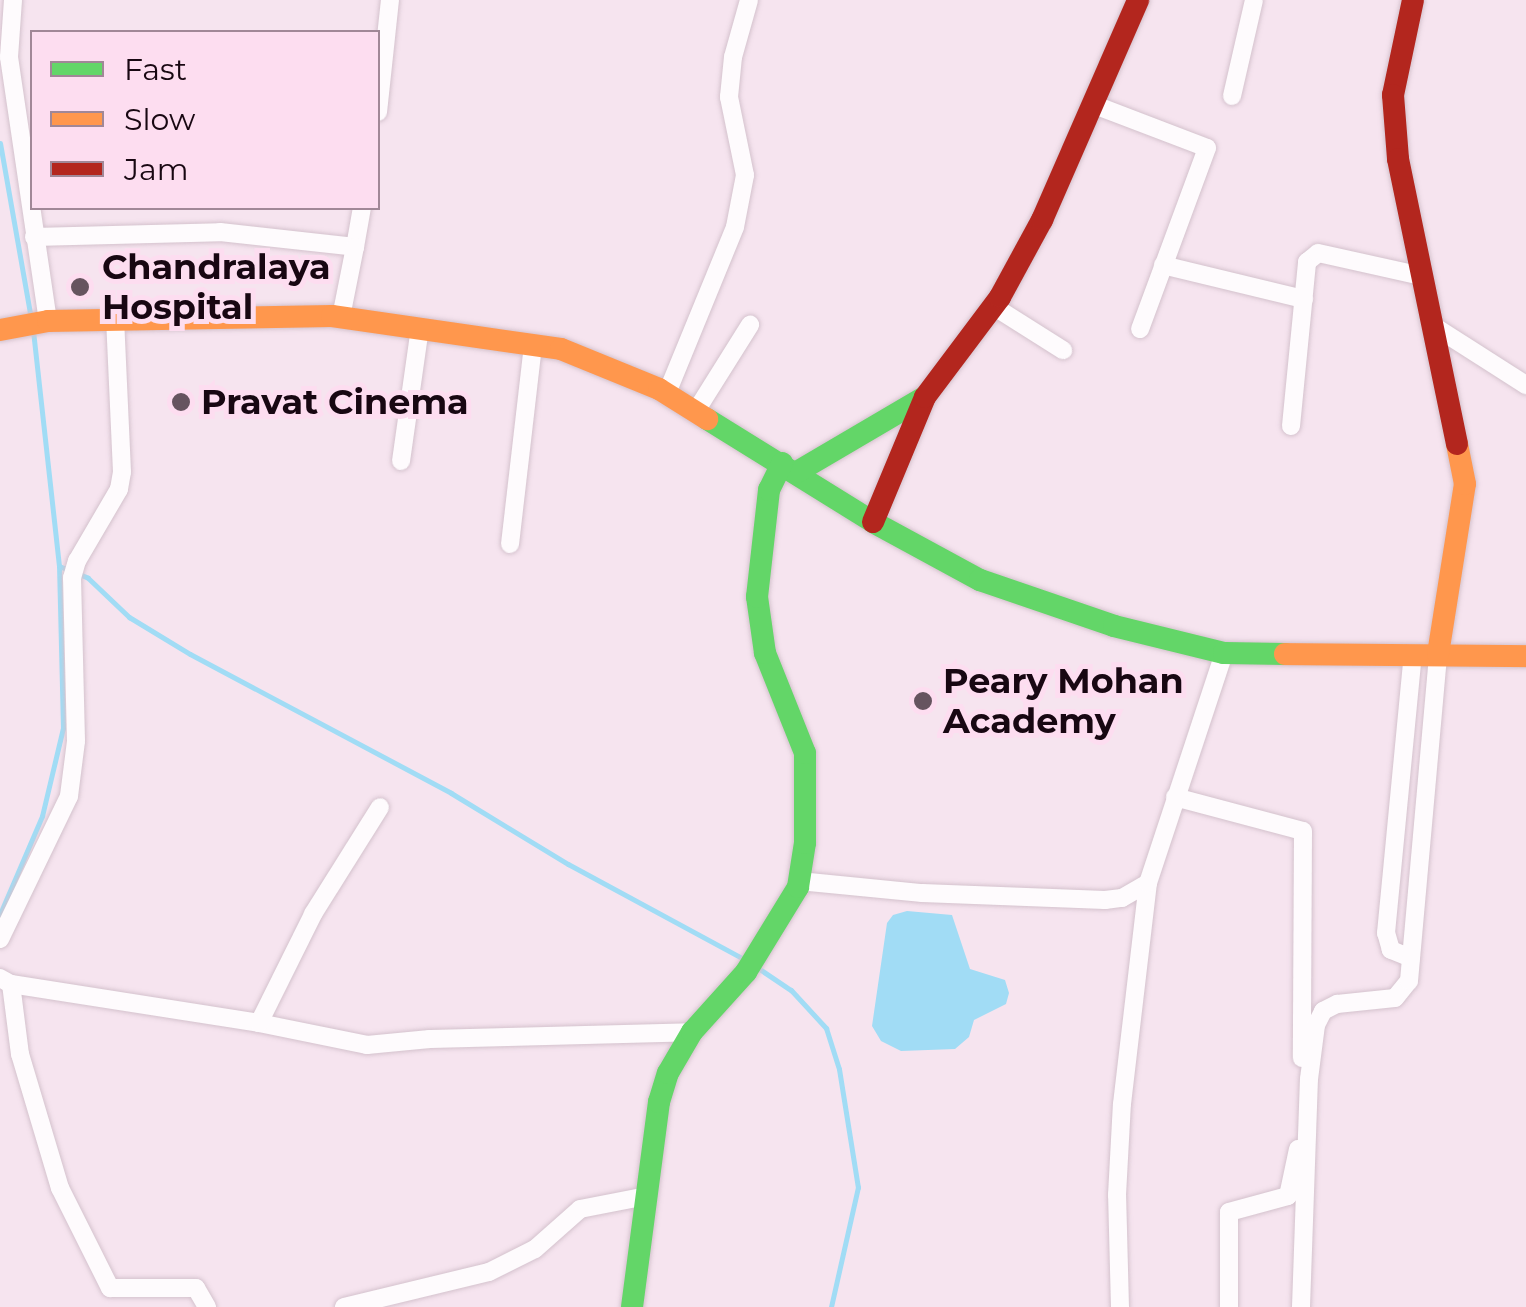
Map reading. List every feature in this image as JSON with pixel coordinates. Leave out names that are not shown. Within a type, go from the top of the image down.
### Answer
[{"type":"main road","points":[[873,522],[925,397],[993,306],[1042,220],[1138,0]]},
{"type":"main road","points":[[1413,0],[1393,95],[1398,158],[1466,484],[1438,654]]},
{"type":"main road","points":[[0,330],[42,322],[341,317],[561,349],[667,394],[873,522],[980,580],[1114,626],[1224,653],[1526,656]]},
{"type":"main road","points":[[632,1307],[658,1102],[668,1072],[692,1032],[746,972],[799,881],[805,843],[805,752],[765,652],[757,597],[769,490],[789,467],[925,397]]},
{"type":"street","points":[[13,0],[10,56],[30,207]]},
{"type":"street","points":[[380,93],[390,0]]},
{"type":"street","points":[[667,394],[738,212],[745,175],[729,97],[733,57],[749,0]]},
{"type":"street","points":[[1232,96],[1254,0]]},
{"type":"street","points":[[1092,104],[1206,148],[1140,330]]},
{"type":"street","points":[[30,210],[42,322]]},
{"type":"street","points":[[341,317],[362,210]]},
{"type":"street","points":[[34,237],[220,232],[356,247]]},
{"type":"street","points":[[1291,426],[1307,262],[1318,254],[1422,276]]},
{"type":"street","points":[[1163,265],[1304,299]]},
{"type":"street","points":[[993,306],[1063,350]]},
{"type":"street","points":[[0,939],[69,796],[76,741],[72,578],[76,562],[119,490],[122,472],[115,320]]},
{"type":"street","points":[[1432,324],[1526,385]]},
{"type":"street","points":[[696,411],[750,325]]},
{"type":"street","points":[[401,461],[420,327]]},
{"type":"street","points":[[510,544],[533,344]]},
{"type":"street","points":[[1120,1307],[1117,1211],[1122,1104],[1148,883],[1224,653]]},
{"type":"street","points":[[1411,958],[1390,950],[1386,933],[1412,654]]},
{"type":"street","points":[[1301,1307],[1309,1079],[1316,1025],[1323,1011],[1337,1004],[1396,998],[1409,980],[1438,654]]},
{"type":"street","points":[[1175,798],[1303,831],[1300,1137],[1288,1196],[1229,1212],[1229,1307]]},
{"type":"street","points":[[260,1022],[314,914],[380,807]]},
{"type":"street","points":[[799,881],[922,893],[1105,900],[1122,898],[1148,883]]},
{"type":"street","points":[[207,1307],[196,1288],[110,1288],[60,1188],[20,1054],[5,981],[260,1022],[366,1045],[430,1038],[692,1032]]},
{"type":"street","points":[[344,1307],[489,1272],[535,1249],[580,1209],[647,1196]]},
{"type":"water","points":[[907,911],[952,915],[970,969],[1005,980],[1009,993],[1006,1004],[974,1020],[969,1037],[955,1049],[901,1051],[881,1041],[872,1026],[887,923],[893,915]]},
{"type":"waterway","points":[[0,143],[31,319]]},
{"type":"waterway","points":[[0,914],[42,816],[63,728],[59,566],[33,330]]},
{"type":"waterway","points":[[59,566],[88,578],[129,617],[190,654],[451,793],[568,864],[744,959]]},
{"type":"waterway","points":[[758,968],[791,990],[826,1028],[839,1069],[858,1187],[831,1307]]},
{"type":"traffic: fast","points":[[797,472],[925,397]]},
{"type":"traffic: fast","points":[[707,419],[873,522],[980,580],[1114,626],[1224,653],[1285,654]]},
{"type":"traffic: fast","points":[[632,1307],[659,1102],[668,1073],[692,1032],[746,972],[798,887],[805,843],[805,753],[765,653],[757,597],[769,490],[782,463]]},
{"type":"traffic: slow","points":[[0,330],[48,321],[332,316],[561,349],[659,389],[707,419]]},
{"type":"traffic: slow","points":[[1438,654],[1465,484],[1457,444]]},
{"type":"traffic: slow","points":[[1285,654],[1526,656]]},
{"type":"traffic: jam","points":[[873,522],[925,397],[1000,297],[1042,220],[1138,0]]},
{"type":"traffic: jam","points":[[1413,0],[1393,95],[1398,159],[1457,444]]},
{"type":"place","name":"Chandralaya Hospital","points":[[80,287]]},
{"type":"place","name":"Pravat Cinema","points":[[181,402]]},
{"type":"place","name":"Peary Mohan Academy","points":[[923,701]]}]
